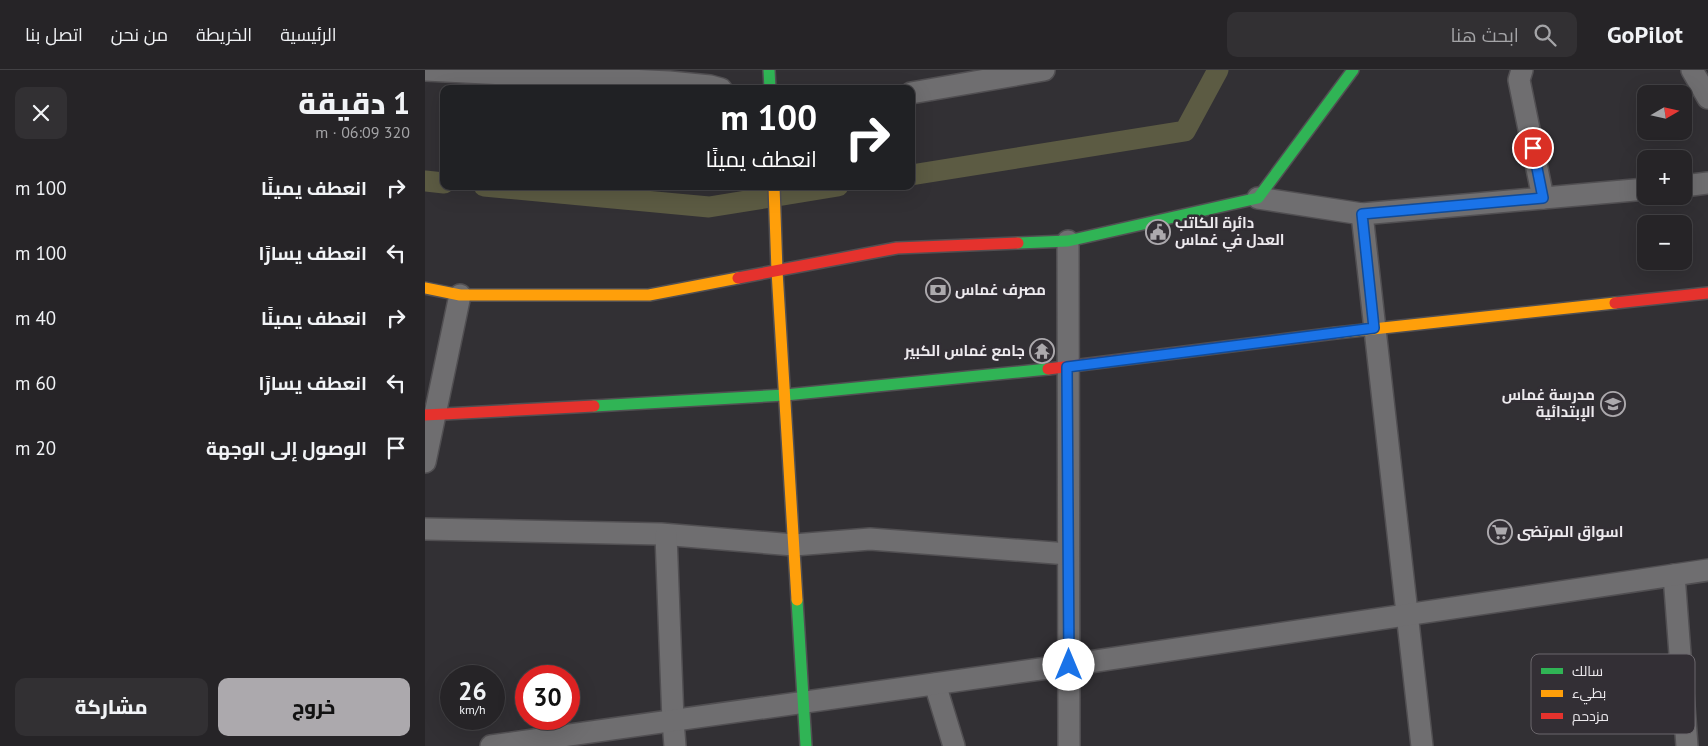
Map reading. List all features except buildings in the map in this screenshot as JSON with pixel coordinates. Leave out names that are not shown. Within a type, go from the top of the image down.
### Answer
[{"type":"street","points":[[425,70],[700,85]]},
{"type":"street","points":[[769,70],[770,85]]},
{"type":"street","points":[[915,92],[994,75],[1044,70]]},
{"type":"street","points":[[1258,198],[1353,70]]},
{"type":"street","points":[[1522,70],[1519,80],[1543,198]]},
{"type":"street","points":[[1693,70],[1708,98]]},
{"type":"street","points":[[1692,185],[1708,183]]},
{"type":"street","points":[[774,190],[777,270],[806,746]]},
{"type":"street","points":[[425,288],[460,295],[649,294],[897,248],[1068,241],[1258,198],[1362,214],[1637,190]]},
{"type":"street","points":[[1362,214],[1421,746]]},
{"type":"street","points":[[1068,241],[1069,746]]},
{"type":"street","points":[[430,414],[785,395],[1067,367],[1374,328],[1708,293]]},
{"type":"street","points":[[425,462],[430,414],[460,295]]},
{"type":"street","points":[[425,529],[666,535],[794,545],[870,539],[1068,554]]},
{"type":"street","points":[[666,535],[675,746]]},
{"type":"street","points":[[491,746],[580,740],[673,721],[1069,665],[1708,570]]},
{"type":"street","points":[[1674,575],[1680,654]]},
{"type":"street","points":[[935,684],[954,746]]},
{"type":"waterway","points":[[915,174],[1185,131],[1218,70]]},
{"type":"waterway","points":[[425,181],[440,183]]},
{"type":"waterway","points":[[527,190],[709,207],[813,190]]},
{"type":"traffic: fast","points":[[769,70],[770,85]]},
{"type":"traffic: fast","points":[[1018,243],[1068,241],[1258,198],[1353,70]]},
{"type":"traffic: fast","points":[[594,406],[785,395],[1048,369]]},
{"type":"traffic: fast","points":[[797,600],[806,746]]},
{"type":"traffic: slow","points":[[774,190],[777,271],[797,600]]},
{"type":"traffic: slow","points":[[425,288],[460,295],[649,295],[738,278]]},
{"type":"traffic: slow","points":[[1336,333],[1615,303]]},
{"type":"traffic: jam","points":[[738,278],[897,248],[1018,243]]},
{"type":"traffic: jam","points":[[1615,303],[1708,293]]},
{"type":"traffic: jam","points":[[1048,369],[1336,333]]},
{"type":"traffic: jam","points":[[425,415],[594,406]]},
{"type":"place","name":"دائرة الكاتب العدل في غماس","points":[[1158,232]]},
{"type":"place","name":"مصرف غماس","points":[[938,290]]},
{"type":"place","name":"جامع غماس الكبير","points":[[1042,351]]},
{"type":"place","name":"مدرسة غماس الإبتدائية","points":[[1613,404]]},
{"type":"place","name":"اسواق المرتضى","points":[[1500,532]]},
{"type":"route","points":[[1069,665],[1067,367],[1374,328],[1362,214],[1543,198],[1533,148]]}]
